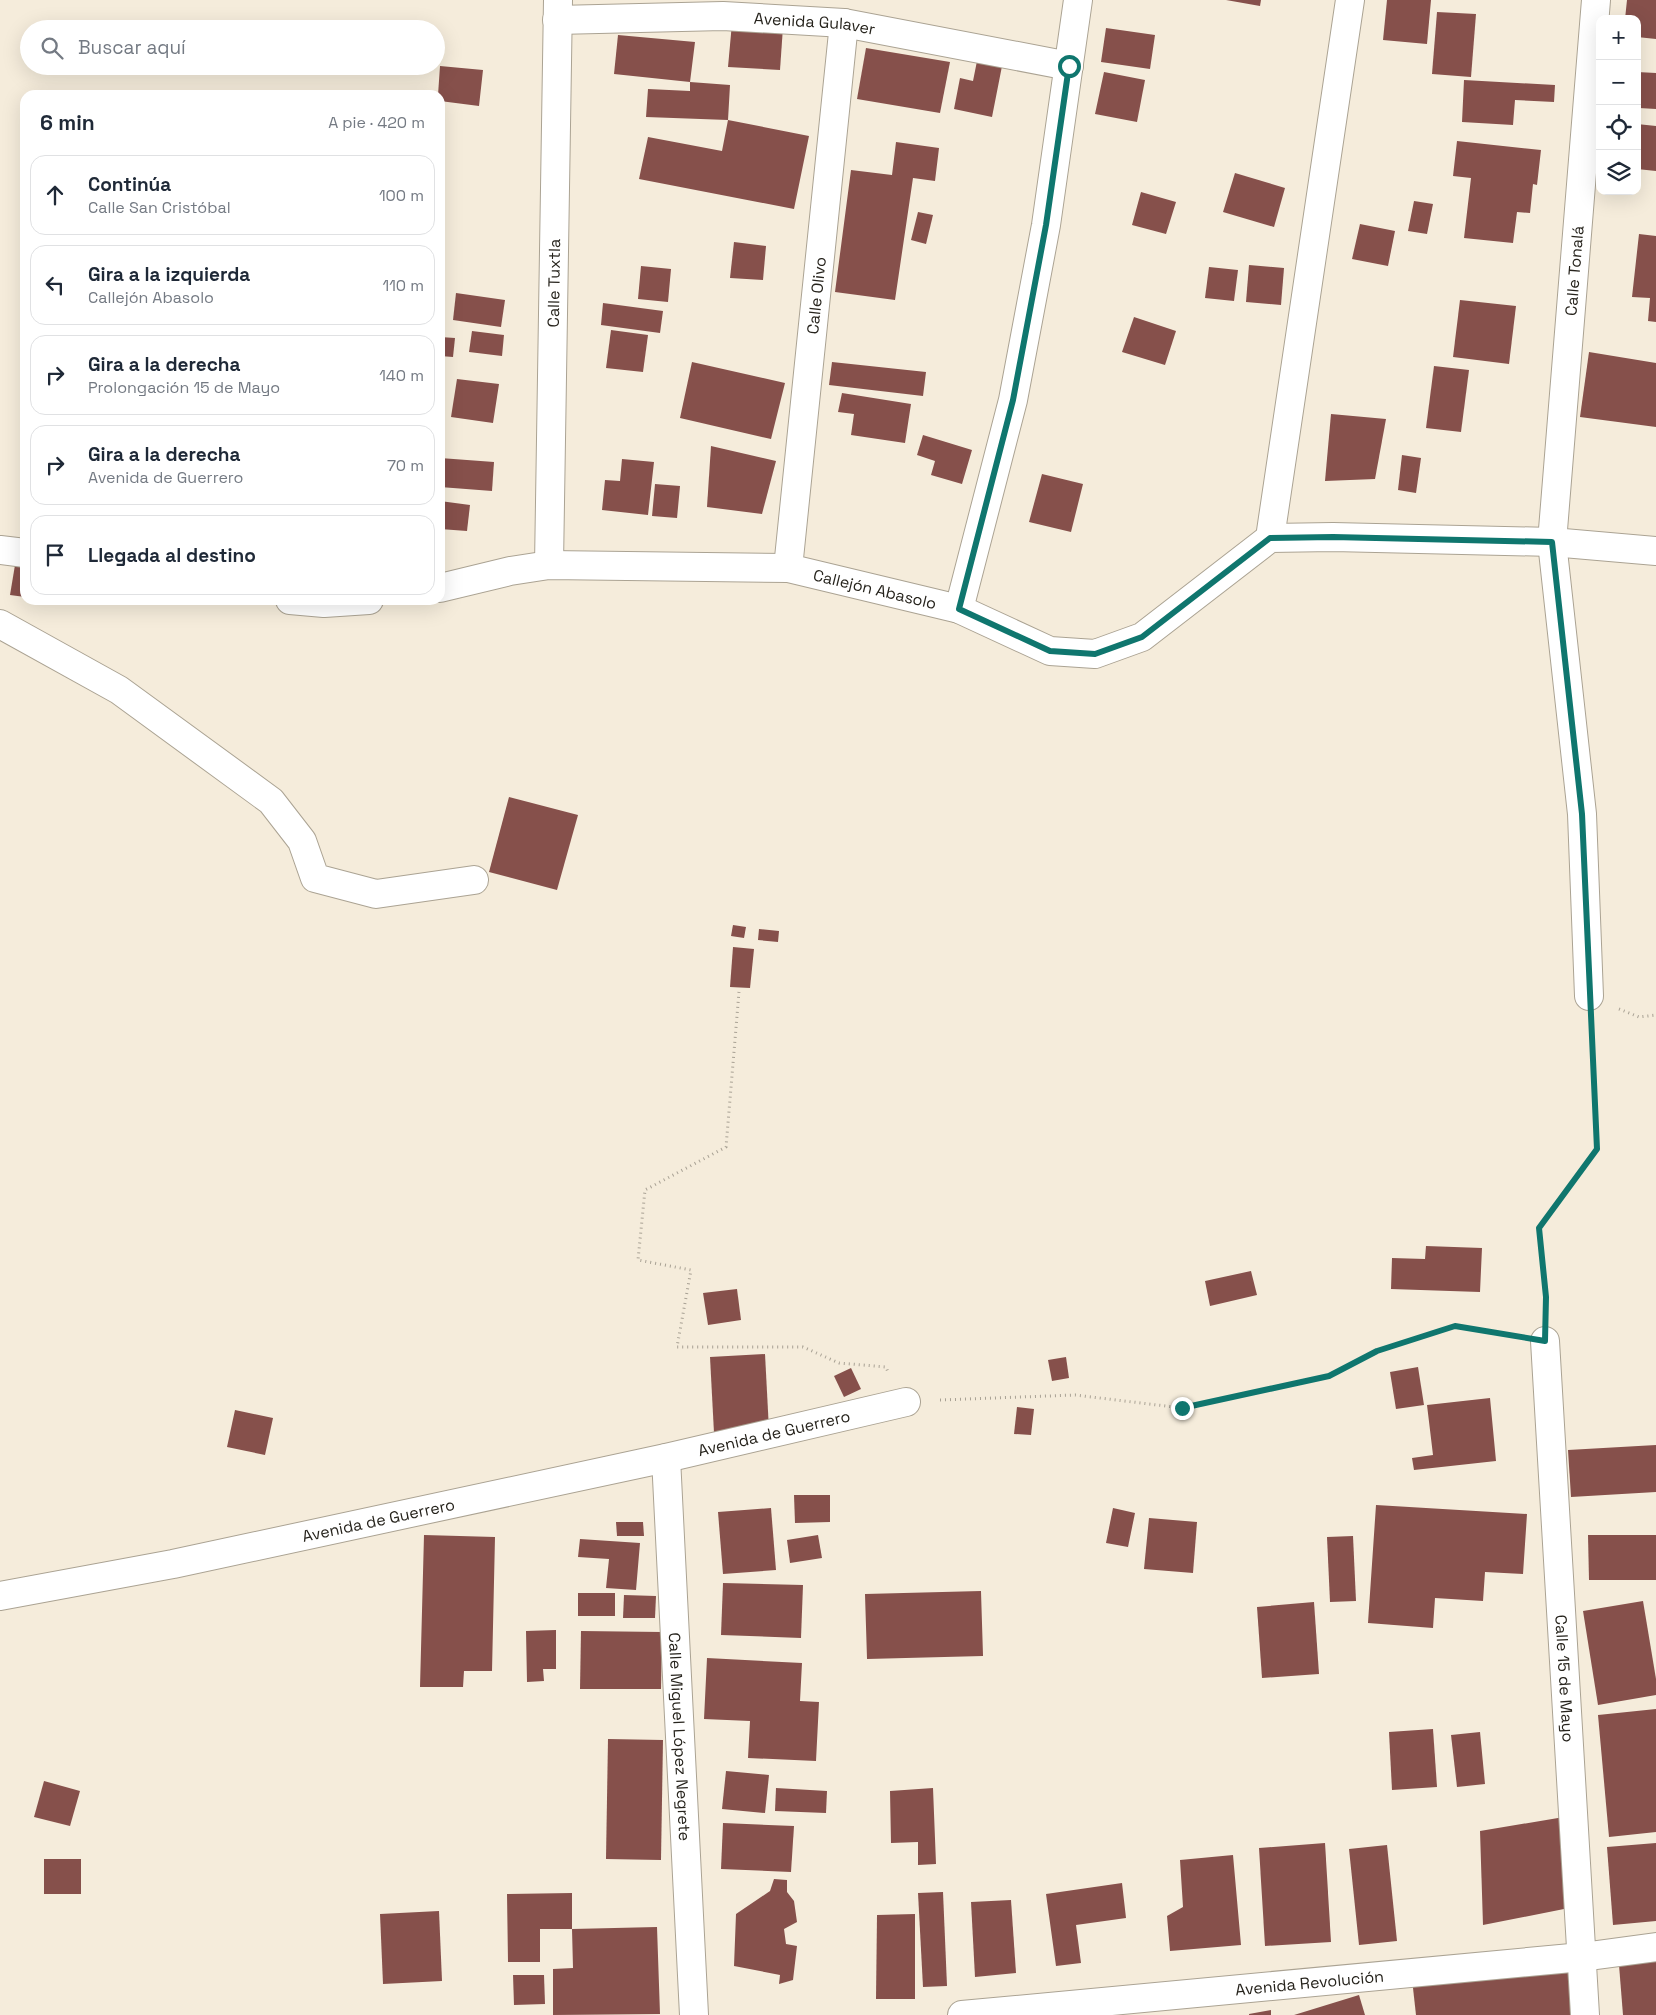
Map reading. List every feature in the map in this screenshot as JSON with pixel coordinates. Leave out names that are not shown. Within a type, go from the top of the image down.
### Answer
[{"type":"street","points":[[959,609],[1013,400],[1046,225],[1078,0]]},
{"type":"street","points":[[1350,0],[1270,538],[1333,537],[1552,542],[1656,551]]},
{"type":"street","name":"Calle Tonalá","points":[[1589,996],[1582,814],[1552,542],[1596,0]]},
{"type":"street","name":"Avenida Gulaver","points":[[558,10],[723,16],[844,24],[1069,66]]},
{"type":"street","name":"Calle Tuxtla","points":[[549,565],[558,10]]},
{"type":"street","name":"Calle Olivo","points":[[788,568],[844,24]]},
{"type":"street","name":"Callejón Abasolo","points":[[445,587],[510,571],[549,565],[788,568],[959,609],[1050,651],[1095,654],[1142,637],[1270,538]]},
{"type":"street","points":[[0,550],[20,552]]},
{"type":"street","points":[[0,624],[119,690],[271,801],[302,841],[315,878],[376,894],[474,880]]},
{"type":"street","name":"Calle 15 de Mayo","points":[[1545,1341],[1585,2015]]},
{"type":"street","name":"Avenida de Guerrero","points":[[0,1596],[172,1564],[666,1458],[906,1402]]},
{"type":"street","name":"Calle Miguel López Negrete","points":[[666,1458],[694,2015]]},
{"type":"street","name":"Avenida Revolución","points":[[962,2015],[1582,1957],[1656,1948]]},
{"type":"path","points":[[739,992],[726,1147],[645,1190],[638,1260],[691,1270],[676,1347],[803,1348],[839,1363],[886,1368],[906,1402],[1075,1395],[1182,1408],[1329,1376],[1377,1351],[1455,1326],[1545,1341],[1546,1297],[1539,1228],[1597,1149],[1589,996]]},
{"type":"building","points":[[1226,0],[1261,0],[1260,6]]},
{"type":"building","points":[[1387,0],[1431,0],[1427,44],[1383,40]]},
{"type":"building","points":[[1627,0],[1656,0],[1656,39],[1641,37],[1641,15],[1625,15]]},
{"type":"building","points":[[1437,12],[1476,14],[1471,77],[1432,74]]},
{"type":"building","points":[[732,23],[783,27],[780,70],[728,67]]},
{"type":"building","points":[[1106,28],[1155,35],[1150,69],[1101,62]]},
{"type":"building","points":[[618,35],[695,42],[690,82],[614,74]]},
{"type":"building","points":[[866,48],[950,62],[940,113],[857,99]]},
{"type":"building","points":[[978,56],[1003,61],[992,117],[954,109],[960,78],[973,81]]},
{"type":"building","points":[[445,66],[483,70],[479,106],[445,102],[445,90],[438,90],[439,75],[445,75]]},
{"type":"building","points":[[1104,72],[1145,80],[1137,122],[1095,114]]},
{"type":"building","points":[[1641,72],[1656,73],[1656,109],[1641,108]]},
{"type":"building","points":[[1464,80],[1555,85],[1554,102],[1515,100],[1513,125],[1462,122]]},
{"type":"building","points":[[690,82],[730,85],[728,120],[646,117],[648,89],[690,91]]},
{"type":"building","points":[[728,120],[809,136],[794,209],[639,179],[648,137],[722,151]]},
{"type":"building","points":[[1641,124],[1656,126],[1656,171],[1641,169]]},
{"type":"building","points":[[1457,141],[1541,150],[1537,185],[1533,184],[1530,213],[1517,212],[1513,243],[1464,238],[1471,178],[1453,176]]},
{"type":"building","points":[[896,142],[939,148],[935,181],[913,178],[895,300],[835,292],[851,170],[892,175]]},
{"type":"building","points":[[1235,173],[1285,188],[1274,227],[1223,212]]},
{"type":"building","points":[[1141,192],[1176,202],[1166,234],[1132,225]]},
{"type":"building","points":[[1414,201],[1433,204],[1427,234],[1408,231]]},
{"type":"building","points":[[918,212],[933,215],[926,244],[911,240]]},
{"type":"building","points":[[1360,224],[1395,231],[1388,266],[1352,259]]},
{"type":"building","points":[[1639,234],[1656,236],[1656,322],[1648,321],[1650,298],[1632,297]]},
{"type":"building","points":[[734,242],[766,246],[763,280],[730,278]]},
{"type":"building","points":[[1249,265],[1284,268],[1281,305],[1246,302]]},
{"type":"building","points":[[641,266],[671,269],[668,302],[638,299]]},
{"type":"building","points":[[1209,267],[1238,270],[1234,301],[1205,298]]},
{"type":"building","points":[[456,293],[505,300],[501,327],[453,320]]},
{"type":"building","points":[[1460,300],[1516,306],[1509,364],[1453,357]]},
{"type":"building","points":[[603,303],[663,311],[660,333],[601,325]]},
{"type":"building","points":[[1134,317],[1176,331],[1165,365],[1122,352]]},
{"type":"building","points":[[611,330],[648,335],[643,372],[606,368]]},
{"type":"building","points":[[472,331],[504,335],[502,356],[469,352]]},
{"type":"building","points":[[445,337],[455,338],[453,357],[445,356]]},
{"type":"building","points":[[1589,352],[1656,363],[1656,427],[1580,417]]},
{"type":"building","points":[[692,362],[785,383],[771,439],[680,418]]},
{"type":"building","points":[[832,362],[926,372],[923,396],[829,385]]},
{"type":"building","points":[[1434,366],[1469,370],[1461,432],[1426,428]]},
{"type":"building","points":[[457,379],[499,384],[493,423],[451,417]]},
{"type":"building","points":[[842,393],[911,404],[905,443],[851,435],[854,414],[838,412]]},
{"type":"building","points":[[1331,414],[1386,419],[1375,479],[1325,481]]},
{"type":"building","points":[[923,435],[972,450],[962,484],[931,475],[935,461],[917,455]]},
{"type":"building","points":[[711,446],[776,461],[762,514],[707,507]]},
{"type":"building","points":[[1402,455],[1421,458],[1416,493],[1398,490]]},
{"type":"building","points":[[445,458],[494,462],[492,491],[445,487]]},
{"type":"building","points":[[622,459],[654,462],[648,515],[602,510],[605,480],[620,481]]},
{"type":"building","points":[[1042,474],[1083,484],[1071,532],[1029,522]]},
{"type":"building","points":[[655,484],[680,486],[677,518],[652,516]]},
{"type":"building","points":[[445,502],[470,505],[467,531],[445,529]]},
{"type":"building","points":[[16,559],[20,560],[20,596],[10,595]]},
{"type":"building","points":[[509,797],[578,815],[557,890],[489,872]]},
{"type":"building","points":[[733,925],[746,927],[744,938],[731,936]]},
{"type":"building","points":[[759,929],[779,931],[778,942],[758,940]]},
{"type":"building","points":[[733,947],[754,949],[750,988],[730,987]]},
{"type":"building","points":[[1426,1246],[1482,1248],[1480,1292],[1391,1289],[1392,1258],[1425,1259]]},
{"type":"building","points":[[1251,1271],[1257,1295],[1210,1306],[1205,1281]]},
{"type":"building","points":[[737,1289],[741,1320],[708,1325],[703,1293]]},
{"type":"building","points":[[765,1354],[769,1430],[714,1433],[710,1357]]},
{"type":"building","points":[[1066,1357],[1069,1378],[1052,1381],[1048,1360]]},
{"type":"building","points":[[1418,1367],[1424,1405],[1396,1409],[1390,1372]]},
{"type":"building","points":[[851,1368],[861,1389],[844,1397],[834,1376]]},
{"type":"building","points":[[1490,1398],[1496,1461],[1414,1470],[1412,1458],[1433,1455],[1427,1405]]},
{"type":"building","points":[[1017,1407],[1034,1409],[1031,1435],[1014,1434]]},
{"type":"building","points":[[235,1410],[273,1418],[265,1455],[227,1447]]},
{"type":"building","points":[[1656,1445],[1656,1492],[1571,1497],[1568,1450]]},
{"type":"building","points":[[794,1495],[830,1495],[830,1522],[795,1523]]},
{"type":"building","points":[[1376,1505],[1527,1514],[1523,1574],[1485,1572],[1483,1601],[1435,1598],[1433,1628],[1368,1623]]},
{"type":"building","points":[[771,1508],[776,1570],[723,1574],[718,1512]]},
{"type":"building","points":[[1113,1508],[1135,1513],[1128,1547],[1106,1543]]},
{"type":"building","points":[[1149,1518],[1197,1522],[1193,1573],[1144,1569]]},
{"type":"building","points":[[616,1522],[643,1522],[644,1536],[617,1536]]},
{"type":"building","points":[[424,1535],[495,1537],[492,1671],[464,1671],[463,1687],[420,1687]]},
{"type":"building","points":[[818,1535],[822,1558],[790,1563],[787,1540]]},
{"type":"building","points":[[1588,1535],[1656,1535],[1656,1580],[1589,1580]]},
{"type":"building","points":[[1353,1536],[1356,1601],[1330,1602],[1327,1537]]},
{"type":"building","points":[[580,1539],[640,1543],[636,1590],[606,1588],[609,1559],[578,1557]]},
{"type":"building","points":[[723,1583],[803,1585],[801,1638],[721,1635]]},
{"type":"building","points":[[981,1591],[983,1656],[867,1659],[865,1594]]},
{"type":"building","points":[[578,1593],[615,1593],[615,1616],[578,1616]]},
{"type":"building","points":[[624,1595],[656,1596],[655,1618],[623,1618]]},
{"type":"building","points":[[1643,1601],[1656,1679],[1656,1695],[1598,1705],[1583,1611]]},
{"type":"building","points":[[1314,1602],[1319,1674],[1262,1678],[1257,1607]]},
{"type":"building","points":[[556,1630],[556,1669],[543,1669],[544,1681],[527,1682],[526,1631]]},
{"type":"building","points":[[581,1631],[662,1632],[661,1689],[580,1689]]},
{"type":"building","points":[[707,1658],[802,1663],[800,1701],[819,1702],[816,1761],[748,1758],[750,1721],[704,1719]]},
{"type":"building","points":[[1656,1709],[1656,1832],[1609,1837],[1598,1715]]},
{"type":"building","points":[[1433,1729],[1437,1787],[1392,1790],[1389,1732]]},
{"type":"building","points":[[1480,1732],[1485,1784],[1457,1787],[1451,1735]]},
{"type":"building","points":[[608,1739],[663,1740],[661,1860],[606,1859]]},
{"type":"building","points":[[726,1771],[769,1775],[765,1813],[722,1809]]},
{"type":"building","points":[[44,1781],[80,1791],[70,1826],[34,1817]]},
{"type":"building","points":[[776,1788],[827,1791],[826,1813],[775,1811]]},
{"type":"building","points":[[933,1788],[936,1864],[918,1865],[918,1842],[891,1843],[890,1791]]},
{"type":"building","points":[[1564,1817],[1569,1908],[1483,1925],[1480,1831]]},
{"type":"building","points":[[723,1823],[794,1826],[791,1872],[721,1869]]},
{"type":"building","points":[[1325,1843],[1331,1942],[1265,1946],[1259,1848]]},
{"type":"building","points":[[1656,1843],[1656,1921],[1613,1925],[1607,1847]]},
{"type":"building","points":[[1387,1845],[1397,1941],[1359,1945],[1349,1849]]},
{"type":"building","points":[[1233,1855],[1241,1945],[1170,1951],[1167,1916],[1183,1907],[1180,1860]]},
{"type":"building","points":[[44,1859],[81,1859],[81,1894],[44,1894]]},
{"type":"building","points":[[774,1879],[787,1880],[787,1892],[794,1901],[797,1922],[784,1929],[786,1944],[797,1946],[793,1980],[779,1984],[780,1975],[734,1966],[736,1914],[770,1891]]},
{"type":"building","points":[[1122,1883],[1126,1918],[1076,1925],[1081,1963],[1056,1966],[1046,1894]]},
{"type":"building","points":[[943,1892],[947,1986],[923,1987],[918,1893]]},
{"type":"building","points":[[572,1893],[572,1929],[540,1929],[540,1962],[508,1962],[507,1894]]},
{"type":"building","points":[[1011,1900],[1016,1973],[975,1977],[971,1902]]},
{"type":"building","points":[[439,1911],[442,1981],[383,1984],[380,1914]]},
{"type":"building","points":[[915,1914],[915,1999],[876,1999],[877,1915]]},
{"type":"building","points":[[657,1927],[660,2014],[553,2015],[553,1969],[573,1968],[572,1929]]},
{"type":"building","points":[[1656,1961],[1656,2015],[1623,2015],[1619,1965]]},
{"type":"building","points":[[1574,1963],[1579,2015],[1416,2015],[1412,1979]]},
{"type":"building","points":[[513,1975],[544,1975],[545,2004],[514,2005]]},
{"type":"building","points":[[1359,1995],[1365,2015],[1294,2015]]},
{"type":"building","points":[[1271,2010],[1271,2015],[1249,2015],[1249,2014]]},
{"type":"route","points":[[1069,66],[1046,225],[1013,400],[959,609],[1050,651],[1095,654],[1142,637],[1270,538],[1333,537],[1552,542],[1582,814],[1597,1149],[1539,1228],[1546,1297],[1545,1341],[1455,1326],[1377,1351],[1329,1376],[1182,1408]]}]
